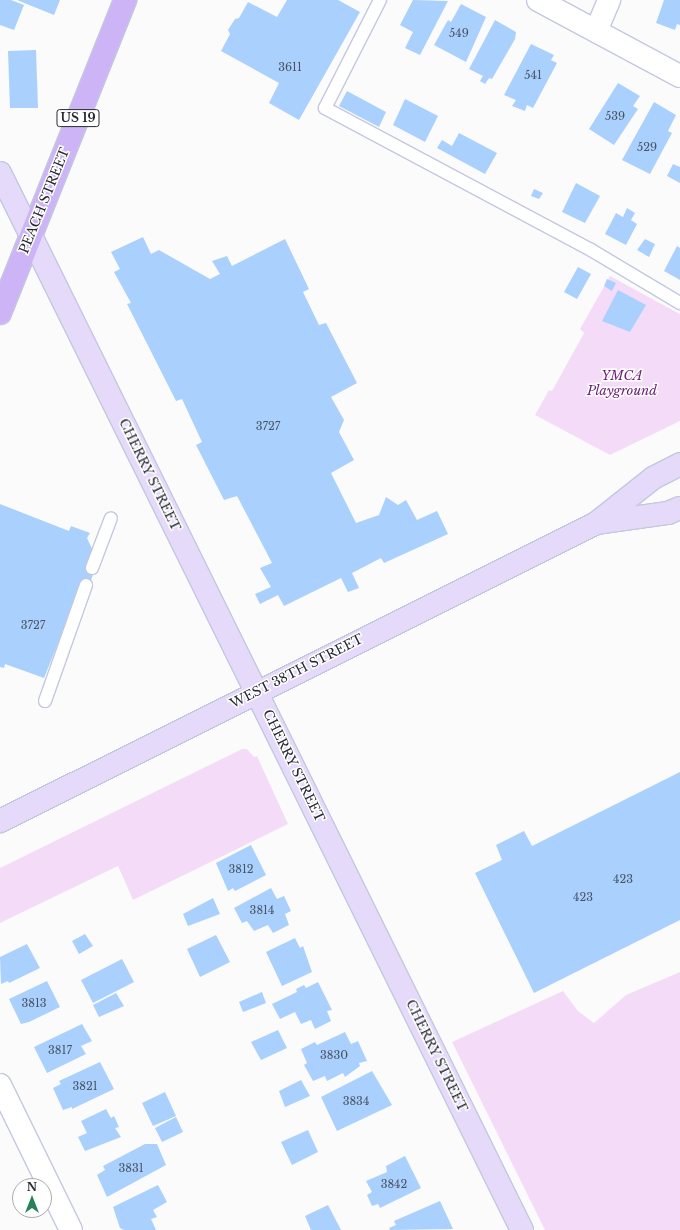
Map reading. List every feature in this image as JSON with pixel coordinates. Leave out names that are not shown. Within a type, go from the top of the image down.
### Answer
[{"type":"main road","name":"PEACH STREET","points":[[0,312],[125,0]]},
{"type":"street","points":[[538,0],[680,76]]},
{"type":"street","points":[[596,31],[608,0]]},
{"type":"street","name":"CHERRY STREET","points":[[0,173],[522,1230]]},
{"type":"street","name":"WEST 38TH STREET","points":[[0,820],[595,524],[653,478],[680,464]]},
{"type":"street","name":"WEST 38TH STREET","points":[[595,524],[668,513],[680,508]]},
{"type":"street","points":[[0,1085],[71,1230]]},
{"type":"lane","points":[[380,0],[325,108],[591,250],[680,303]]},
{"type":"lane","points":[[92,568],[111,518]]},
{"type":"lane","points":[[45,700],[86,585]]},
{"type":"green space","name":"YMCA Playground","points":[[610,276],[680,314],[680,421],[610,455],[535,415],[549,390],[552,391],[584,333],[580,329]]},
{"type":"green space","points":[[242,749],[247,749],[254,757],[257,756],[288,824],[133,900],[118,866],[0,923],[0,868]]},
{"type":"green space","points":[[680,972],[680,1230],[545,1230],[452,1042],[563,991],[578,1011],[594,1023],[626,995]]},
{"type":"building","points":[[0,0],[11,0],[24,5],[14,30],[0,25]]},
{"type":"building","points":[[17,0],[60,0],[54,15]]},
{"type":"building","points":[[287,0],[338,0],[360,12],[299,120],[269,103],[279,83],[221,51],[230,34],[228,30],[235,19],[239,18],[248,2],[277,17]]},
{"type":"building","points":[[413,0],[448,1],[420,55],[405,48],[413,32],[400,25]]},
{"type":"building","points":[[664,0],[680,0],[680,25],[677,24],[675,30],[656,23]]},
{"type":"building","points":[[461,4],[486,17],[466,62],[434,45],[448,20],[451,22]]},
{"type":"building","points":[[495,20],[516,32],[515,39],[492,79],[489,78],[485,84],[480,81],[483,76],[469,69]]},
{"type":"building","points":[[531,44],[554,55],[551,60],[557,63],[533,108],[527,105],[525,111],[512,106],[516,100],[504,95]]},
{"type":"building","points":[[36,50],[38,108],[10,108],[8,51]]},
{"type":"building","points":[[618,83],[640,96],[633,106],[638,109],[614,145],[589,129]]},
{"type":"building","points":[[347,91],[386,112],[379,127],[339,106]]},
{"type":"building","points":[[405,99],[438,116],[425,142],[393,125]]},
{"type":"building","points":[[654,102],[676,115],[668,131],[672,133],[650,174],[622,160]]},
{"type":"building","points":[[459,133],[497,153],[485,174],[437,148],[442,140],[452,146]]},
{"type":"building","points":[[673,164],[680,167],[680,183],[667,176]]},
{"type":"building","points":[[576,183],[600,196],[585,223],[562,212]]},
{"type":"building","points":[[534,189],[543,193],[539,199],[531,196]]},
{"type":"building","points":[[627,208],[635,213],[631,220],[637,224],[626,245],[605,234],[616,213],[623,217]]},
{"type":"building","points":[[143,237],[151,254],[159,250],[210,279],[220,274],[212,261],[227,256],[232,266],[285,239],[309,289],[303,292],[319,325],[326,323],[357,383],[331,397],[344,420],[339,432],[354,460],[331,473],[356,523],[379,515],[386,497],[398,505],[406,500],[417,520],[437,511],[448,534],[384,563],[381,558],[352,573],[359,588],[348,592],[341,578],[284,606],[278,595],[260,604],[255,594],[271,587],[260,568],[272,563],[237,496],[224,500],[196,445],[202,442],[182,399],[176,401],[127,304],[131,303],[114,272],[120,269],[111,252]]},
{"type":"building","points":[[645,239],[655,244],[649,257],[637,250]]},
{"type":"building","points":[[677,246],[680,248],[680,280],[664,271]]},
{"type":"building","points":[[578,267],[591,274],[577,299],[564,292]]},
{"type":"building","points":[[607,279],[616,283],[612,291],[604,286]]},
{"type":"building","points":[[618,290],[646,305],[630,332],[602,321]]},
{"type":"building","points":[[0,504],[69,531],[71,526],[90,533],[87,538],[94,553],[95,569],[89,586],[82,584],[44,678],[5,664],[4,668],[0,667]]},
{"type":"building","points":[[680,772],[680,920],[534,993],[475,873],[502,860],[496,845],[524,831],[532,846]]},
{"type":"building","points":[[251,845],[266,875],[235,891],[233,888],[228,891],[216,863]]},
{"type":"building","points":[[271,888],[277,899],[284,896],[291,911],[285,914],[289,925],[273,933],[268,925],[254,931],[247,921],[242,923],[234,908]]},
{"type":"building","points":[[213,898],[220,914],[188,926],[183,914]]},
{"type":"building","points":[[85,934],[93,946],[79,954],[72,941]]},
{"type":"building","points":[[216,935],[230,962],[200,977],[187,949]]},
{"type":"building","points":[[295,938],[300,948],[303,946],[312,972],[282,986],[266,952]]},
{"type":"building","points":[[27,944],[40,968],[9,983],[8,981],[1,984],[0,957]]},
{"type":"building","points":[[122,959],[134,982],[93,1003],[81,980]]},
{"type":"building","points":[[47,981],[60,1007],[29,1022],[21,1024],[9,999]]},
{"type":"building","points":[[318,982],[332,1010],[327,1011],[331,1021],[315,1029],[311,1020],[301,1024],[295,1012],[280,1019],[272,1004],[297,992],[296,989],[304,985],[306,988]]},
{"type":"building","points":[[262,992],[266,1003],[243,1012],[239,1002]]},
{"type":"building","points":[[116,993],[124,1006],[99,1017],[93,1005]]},
{"type":"building","points":[[82,1024],[92,1041],[81,1046],[86,1054],[47,1073],[34,1047]]},
{"type":"building","points":[[278,1030],[287,1048],[261,1060],[251,1042]]},
{"type":"building","points":[[345,1032],[351,1044],[358,1041],[367,1061],[359,1063],[360,1066],[345,1077],[343,1073],[327,1081],[325,1076],[313,1081],[304,1065],[307,1063],[301,1049],[315,1042],[317,1045]]},
{"type":"building","points":[[100,1062],[114,1089],[72,1109],[72,1107],[63,1110],[53,1088],[61,1084],[59,1081]]},
{"type":"building","points":[[372,1071],[392,1105],[337,1131],[321,1097]]},
{"type":"building","points":[[301,1080],[310,1096],[285,1107],[279,1091]]},
{"type":"building","points":[[165,1092],[176,1116],[153,1126],[142,1103]]},
{"type":"building","points":[[106,1109],[111,1118],[114,1116],[119,1127],[115,1128],[121,1137],[85,1151],[78,1137],[87,1133],[81,1121]]},
{"type":"building","points":[[176,1117],[183,1132],[162,1142],[155,1128]]},
{"type":"building","points":[[308,1130],[318,1152],[292,1165],[281,1142]]},
{"type":"building","points":[[145,1144],[157,1144],[166,1165],[107,1197],[97,1175],[105,1170],[103,1166]]},
{"type":"building","points":[[405,1156],[421,1188],[380,1208],[378,1204],[372,1206],[367,1195],[372,1192],[366,1181],[387,1172],[386,1166]]},
{"type":"building","points":[[158,1185],[167,1202],[153,1210],[157,1217],[151,1219],[156,1230],[124,1230],[120,1228],[113,1207]]},
{"type":"building","points":[[440,1201],[453,1229],[390,1230],[389,1228],[396,1225],[394,1221]]},
{"type":"building","points":[[328,1205],[341,1230],[311,1230],[305,1216]]}]
